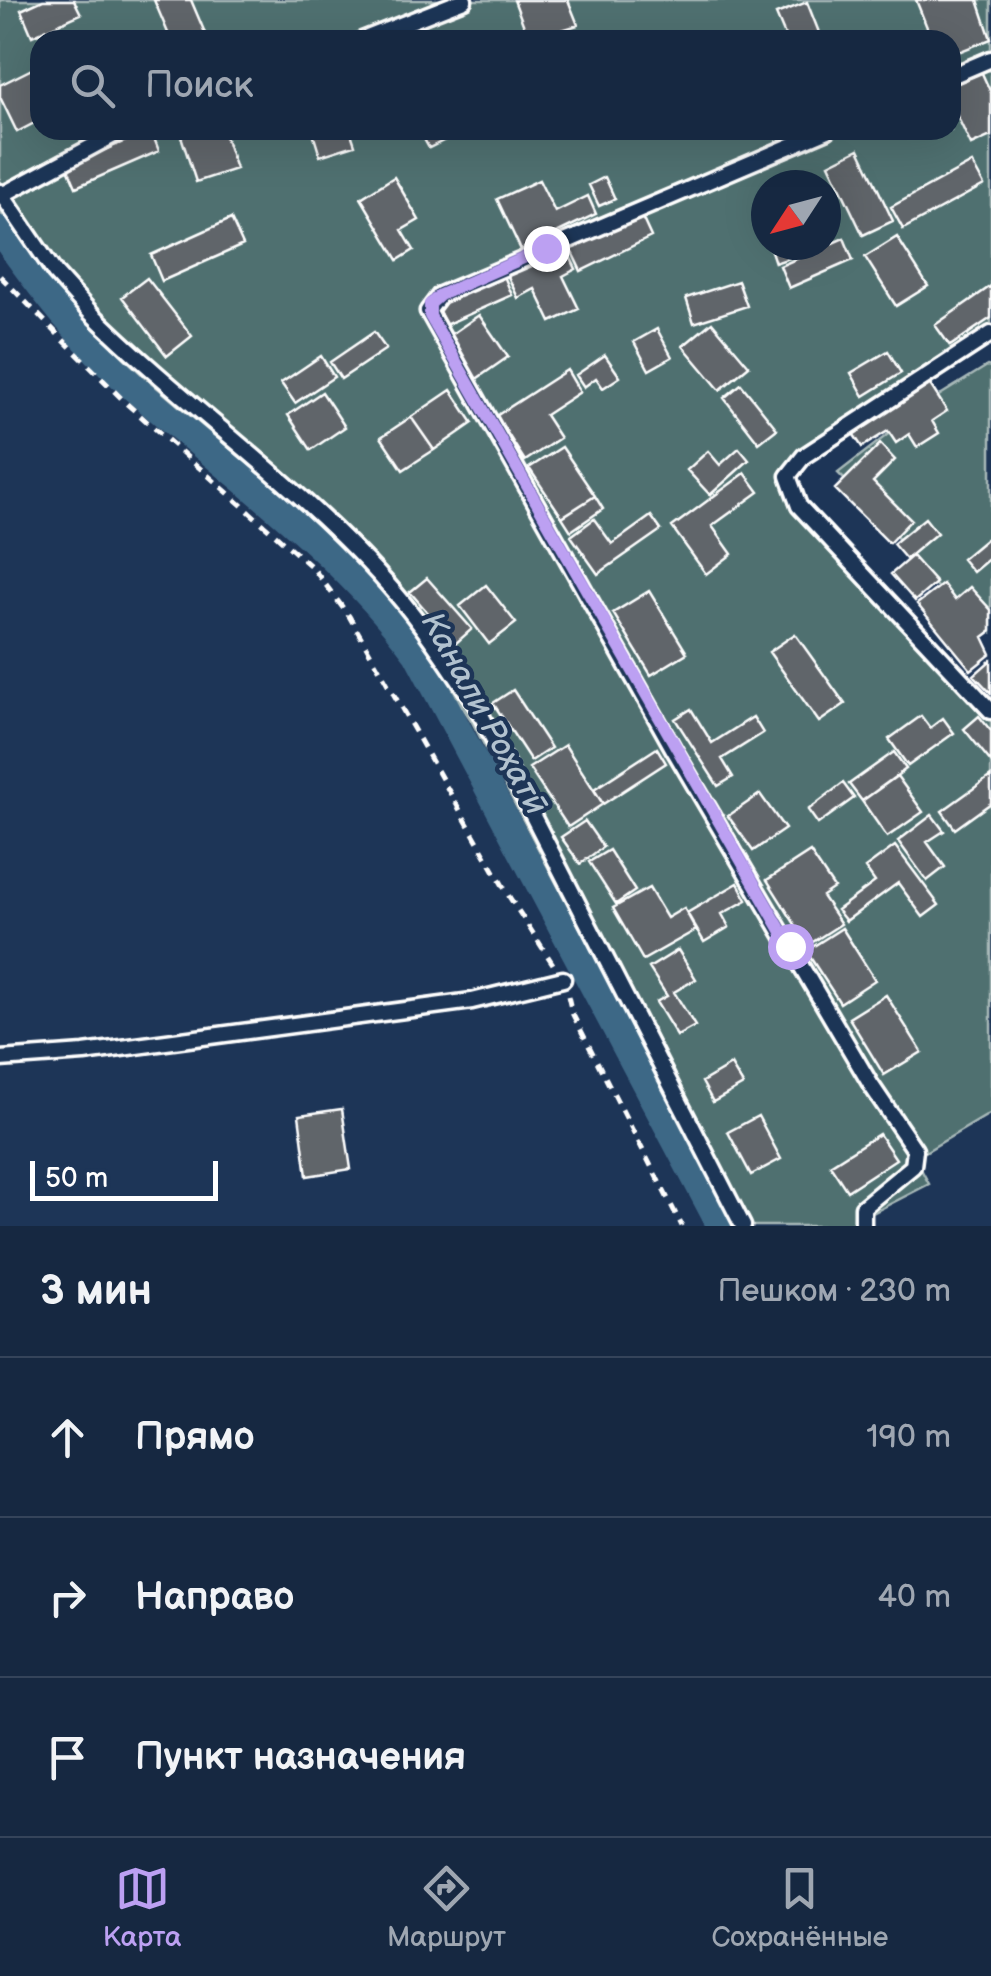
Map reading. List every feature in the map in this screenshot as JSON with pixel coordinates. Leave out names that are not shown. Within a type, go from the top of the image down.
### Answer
[{"type":"lane","points":[[388,30],[464,0]]},
{"type":"lane","points":[[961,72],[991,59]]},
{"type":"lane","points":[[104,140],[1,193],[55,273],[90,313],[348,544],[396,594],[442,654],[477,707],[743,1226]]},
{"type":"lane","points":[[804,140],[440,295],[428,311],[673,748],[871,1085],[915,1150],[913,1166],[863,1206],[862,1226]]},
{"type":"lane","points":[[991,334],[804,456],[788,476],[799,506],[991,711]]},
{"type":"lane","points":[[0,1059],[84,1053],[472,1001],[563,979]]},
{"type":"path","points":[[0,276],[127,404],[312,568],[349,616],[510,898],[563,979],[572,1013],[682,1226]]},
{"type":"green space","points":[[0,0],[991,0],[991,334],[890,396],[788,476],[799,506],[991,711],[991,1113],[915,1158],[929,1184],[847,1226],[734,1226],[471,720],[391,598],[298,509],[85,326],[0,212]]},
{"type":"green space","points":[[991,367],[991,632],[956,611],[876,511],[838,473],[932,400]]},
{"type":"building","points":[[43,0],[74,0],[81,14],[45,30],[30,31],[21,10]]},
{"type":"building","points":[[154,0],[191,0],[204,30],[167,30]]},
{"type":"building","points":[[514,0],[568,0],[578,25],[562,30],[525,30]]},
{"type":"building","points":[[916,0],[978,0],[991,39],[961,51],[961,30],[928,30]]},
{"type":"building","points":[[807,2],[818,30],[783,30],[776,14]]},
{"type":"building","points":[[30,70],[30,125],[17,132],[0,97],[0,85]]},
{"type":"building","points":[[981,71],[991,93],[991,136],[971,145],[961,124],[961,80]]},
{"type":"building","points":[[128,140],[155,140],[159,151],[76,187],[67,166]]},
{"type":"building","points":[[182,140],[226,140],[236,169],[196,182]]},
{"type":"building","points":[[315,140],[353,140],[355,145],[320,156]]},
{"type":"building","points":[[425,140],[445,140],[429,148]]},
{"type":"building","points":[[859,149],[893,221],[863,235],[841,189],[841,170],[832,170],[829,164]]},
{"type":"building","points":[[972,163],[984,185],[903,229],[891,207]]},
{"type":"building","points":[[394,177],[419,220],[402,230],[414,250],[398,260],[361,198]]},
{"type":"building","points":[[605,177],[615,199],[599,206],[589,185]]},
{"type":"building","points":[[539,180],[555,212],[588,196],[596,214],[521,250],[497,199]]},
{"type":"building","points":[[640,213],[651,237],[581,271],[569,246]]},
{"type":"building","points":[[231,219],[243,245],[162,281],[151,255]]},
{"type":"building","points":[[897,237],[928,286],[896,306],[865,257]]},
{"type":"building","points":[[844,238],[853,260],[789,288],[780,266],[794,260],[841,260]]},
{"type":"building","points":[[564,244],[576,269],[563,276],[579,309],[551,322],[535,289],[518,298],[506,272]]},
{"type":"building","points":[[504,276],[512,295],[445,325],[437,306]]},
{"type":"building","points":[[147,278],[192,336],[167,356],[122,297]]},
{"type":"building","points":[[738,281],[747,306],[694,323],[686,298]]},
{"type":"building","points":[[991,286],[991,318],[950,346],[935,325]]},
{"type":"building","points":[[479,315],[508,357],[475,380],[446,338]]},
{"type":"building","points":[[712,322],[749,366],[720,390],[683,346]]},
{"type":"building","points":[[657,329],[672,357],[649,370],[634,342]]},
{"type":"building","points":[[374,332],[386,349],[341,379],[330,362]]},
{"type":"building","points":[[888,351],[901,373],[864,396],[851,373]]},
{"type":"building","points":[[605,355],[620,377],[603,388],[596,378],[584,387],[576,375]]},
{"type":"building","points":[[321,356],[334,377],[295,403],[281,383]]},
{"type":"building","points":[[567,370],[580,392],[545,415],[560,438],[525,461],[496,416]]},
{"type":"building","points":[[929,383],[947,411],[932,421],[939,433],[917,447],[909,434],[896,443],[888,431],[862,447],[852,432]]},
{"type":"building","points":[[741,384],[777,429],[759,443],[724,398]]},
{"type":"building","points":[[451,390],[473,423],[434,450],[411,417]]},
{"type":"building","points":[[322,392],[345,427],[311,450],[288,415]]},
{"type":"building","points":[[411,417],[434,450],[403,470],[381,437]]},
{"type":"building","points":[[880,444],[895,460],[873,482],[911,520],[889,543],[835,489]]},
{"type":"building","points":[[562,447],[595,496],[562,517],[529,468]]},
{"type":"building","points":[[739,448],[749,460],[710,495],[687,470],[708,451],[720,465]]},
{"type":"building","points":[[745,473],[759,492],[712,526],[732,554],[706,574],[672,527]]},
{"type":"building","points":[[595,496],[603,509],[571,531],[562,517]]},
{"type":"building","points":[[651,516],[661,530],[598,574],[571,536],[594,519],[612,544]]},
{"type":"building","points":[[925,518],[937,533],[906,559],[893,544]]},
{"type":"building","points":[[991,535],[991,557],[973,572],[962,559]]},
{"type":"building","points":[[912,556],[936,583],[915,601],[891,574]]},
{"type":"building","points":[[427,578],[472,629],[455,644],[410,592]]},
{"type":"building","points":[[943,584],[955,600],[970,587],[991,610],[991,631],[983,637],[991,654],[971,670],[917,604]]},
{"type":"building","points":[[486,585],[516,623],[489,644],[460,606]]},
{"type":"building","points":[[649,591],[687,653],[651,675],[613,613]]},
{"type":"building","points":[[795,634],[845,704],[819,722],[769,652]]},
{"type":"building","points":[[991,660],[991,693],[974,675]]},
{"type":"building","points":[[513,690],[551,748],[531,761],[493,703]]},
{"type":"building","points":[[691,709],[712,743],[753,717],[763,733],[722,759],[733,777],[718,786],[675,719]]},
{"type":"building","points":[[921,716],[930,728],[943,718],[954,733],[908,766],[889,739]]},
{"type":"building","points":[[979,716],[991,731],[991,762],[964,729]]},
{"type":"building","points":[[565,745],[603,804],[568,827],[529,768]]},
{"type":"building","points":[[657,748],[666,763],[603,804],[594,789]]},
{"type":"building","points":[[894,752],[906,769],[862,801],[849,784]]},
{"type":"building","points":[[897,776],[923,812],[887,837],[862,801]]},
{"type":"building","points":[[991,776],[991,803],[955,829],[942,811]]},
{"type":"building","points":[[843,783],[854,798],[818,824],[808,810]]},
{"type":"building","points":[[760,794],[785,829],[753,851],[728,816]]},
{"type":"building","points":[[932,815],[944,831],[927,842],[945,867],[927,881],[898,841]]},
{"type":"building","points":[[585,821],[603,847],[580,864],[561,837]]},
{"type":"building","points":[[895,846],[939,905],[923,917],[898,883],[846,921],[837,910],[875,882],[865,868]]},
{"type":"building","points":[[609,850],[635,891],[616,904],[589,862]]},
{"type":"building","points":[[810,852],[834,888],[822,896],[841,924],[808,945],[767,880]]},
{"type":"building","points":[[738,883],[747,900],[722,914],[729,927],[704,942],[687,913]]},
{"type":"building","points":[[649,888],[667,918],[684,908],[696,930],[643,960],[613,908]]},
{"type":"building","points":[[842,928],[875,980],[840,1003],[806,951]]},
{"type":"building","points":[[678,950],[696,979],[674,992],[695,1026],[677,1036],[656,1002],[667,996],[649,968]]},
{"type":"building","points":[[886,995],[922,1052],[884,1075],[849,1018]]},
{"type":"building","points":[[731,1065],[743,1085],[713,1102],[702,1082]]},
{"type":"building","points":[[342,1109],[351,1169],[307,1176],[299,1115]]},
{"type":"building","points":[[758,1116],[781,1159],[751,1175],[728,1132]]},
{"type":"building","points":[[879,1134],[896,1159],[847,1191],[830,1165]]},
{"type":"waterway","name":"Канали Роҳатӣ","points":[[0,230],[96,351],[319,545],[354,579],[417,653],[721,1226]]},
{"type":"route","points":[[546,248],[440,295],[428,308],[430,316],[567,564],[790,946]]}]
